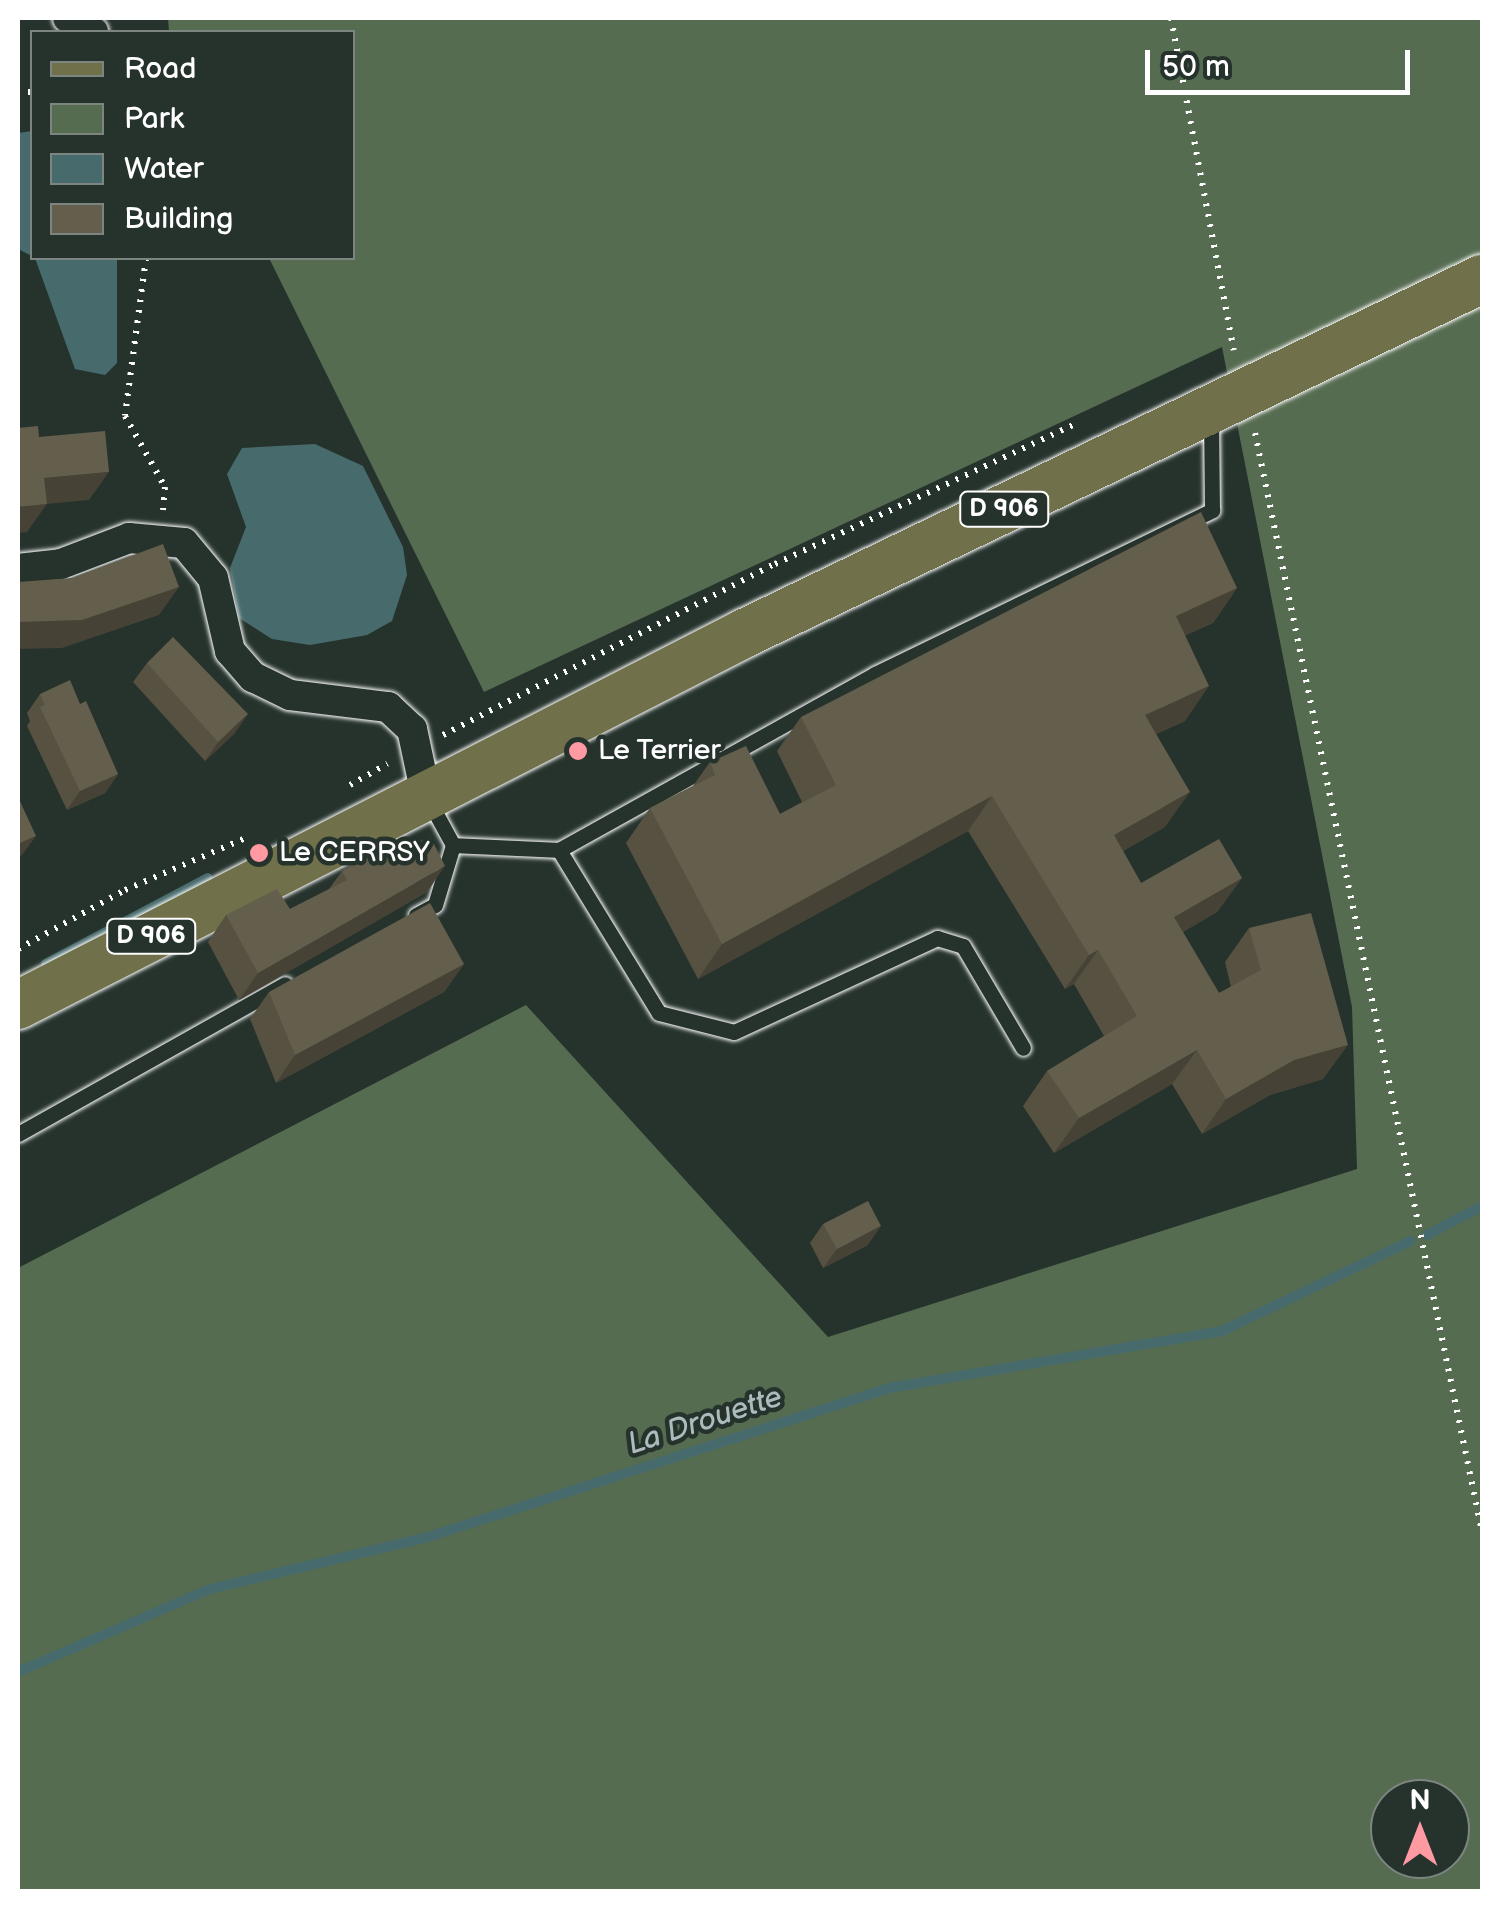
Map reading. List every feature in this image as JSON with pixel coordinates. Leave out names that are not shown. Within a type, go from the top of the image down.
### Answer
[{"type":"main road","name":"D 906","points":[[18,1005],[426,795],[1482,279]]},
{"type":"street","points":[[18,569],[61,564],[128,538],[184,543],[212,578],[230,651],[253,676],[290,696],[388,707],[412,729],[426,795]]},
{"type":"lane","points":[[453,845],[559,850],[876,674],[1212,510],[1211,409]]},
{"type":"lane","points":[[402,922],[434,905],[453,845],[426,795]]},
{"type":"lane","points":[[559,850],[658,1013],[734,1032],[937,938],[962,946],[1023,1048]]},
{"type":"lane","points":[[18,1134],[302,975]]},
{"type":"path","points":[[1171,18],[1234,350],[1216,358]]},
{"type":"path","points":[[146,260],[125,416],[165,487],[160,541]]},
{"type":"path","points":[[332,795],[775,564],[1093,416]]},
{"type":"path","points":[[1254,430],[1482,1532]]},
{"type":"path","points":[[18,948],[126,890],[256,834]]},
{"type":"green space","points":[[168,18],[1482,18],[1482,1891],[18,1892],[18,1268],[526,1005],[828,1337],[1357,1169],[1352,1007],[1222,347],[484,692],[270,260],[355,260],[355,30],[169,30]]},
{"type":"water","points":[[30,131],[30,255],[18,249],[18,133]]},
{"type":"water","points":[[36,260],[117,260],[117,363],[105,375],[75,369]]},
{"type":"water","points":[[315,444],[363,466],[403,547],[407,575],[392,621],[367,635],[310,645],[272,639],[239,618],[230,568],[246,527],[227,474],[242,448]]},
{"type":"building","points":[[38,426],[39,437],[105,431],[109,472],[44,478],[47,504],[18,507],[18,428]]},
{"type":"building","points":[[1201,512],[1237,588],[1176,616],[1209,686],[1145,715],[1190,792],[1114,835],[1141,883],[1219,839],[1242,878],[1174,917],[1219,993],[1261,970],[1249,928],[1311,913],[1348,1045],[1294,1060],[1226,1099],[1197,1050],[1079,1118],[1047,1071],[1137,1016],[1098,950],[1089,955],[992,796],[722,944],[650,808],[715,775],[710,762],[746,746],[780,814],[836,785],[801,717]]},
{"type":"building","points":[[163,544],[179,587],[82,620],[18,622],[18,582],[72,578]]},
{"type":"building","points":[[173,637],[248,714],[218,742],[147,663]]},
{"type":"building","points":[[70,680],[80,704],[86,701],[118,774],[80,791],[40,707],[45,705],[40,694]]},
{"type":"building","points":[[18,797],[36,836],[18,844]]},
{"type":"building","points":[[430,836],[445,866],[258,973],[226,915],[277,889],[290,909],[347,880],[342,871],[381,847],[388,858]]},
{"type":"building","points":[[430,903],[464,964],[295,1055],[269,992]]},
{"type":"building","points":[[868,1201],[881,1226],[837,1249],[823,1224]]},
{"type":"waterway","points":[[46,964],[208,878]]},
{"type":"waterway","name":"La Drouette","points":[[1427,1235],[1482,1206]]},
{"type":"waterway","name":"La Drouette","points":[[18,1672],[210,1589],[428,1537],[889,1388],[1222,1331],[1411,1241]]},
{"type":"place","name":"Le Terrier","points":[[578,751]]},
{"type":"place","name":"Le CERRSY","points":[[259,853]]}]
